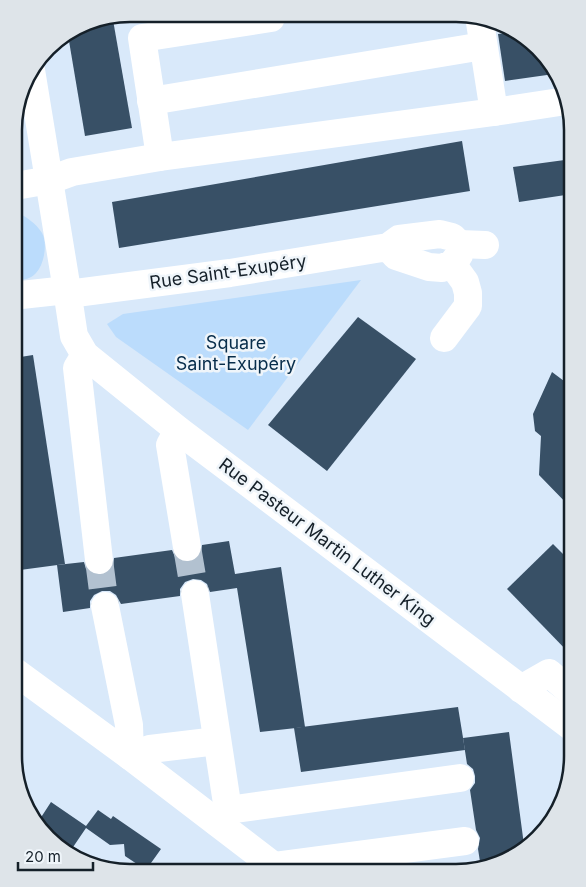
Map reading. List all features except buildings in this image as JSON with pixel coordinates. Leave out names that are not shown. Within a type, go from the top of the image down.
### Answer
[{"type":"street","points":[[160,157],[140,29],[223,22]]},
{"type":"street","points":[[480,25],[494,112]]},
{"type":"street","points":[[151,101],[483,46]]},
{"type":"street","points":[[33,84],[74,336],[85,355],[77,368],[99,560]]},
{"type":"street","points":[[22,185],[50,180],[72,172],[160,157],[559,102]]},
{"type":"street","name":"Rue Saint-Exupéry","points":[[22,295],[68,292],[230,273],[388,247],[396,256],[430,267],[442,268],[465,251],[465,282],[468,293],[468,306],[444,338]]},
{"type":"street","name":"Rue Pasteur Martin Luther King","points":[[85,355],[178,430],[563,720]]},
{"type":"street","points":[[178,430],[170,445],[187,547]]},
{"type":"street","points":[[195,594],[217,741],[223,817]]},
{"type":"street","points":[[105,606],[129,725],[130,756]]},
{"type":"street","points":[[521,689],[549,673],[563,685]]},
{"type":"street","points":[[22,677],[130,756],[223,817],[273,864]]},
{"type":"street","points":[[130,756],[150,749],[217,741]]},
{"type":"street","points":[[223,817],[460,778]]},
{"type":"street","points":[[317,864],[465,841]]},
{"type":"green space","points":[[22,214],[40,229],[45,242],[44,254],[39,269],[34,275],[23,280]]},
{"type":"green space","name":"Square Saint-Exupéry","points":[[361,280],[248,430],[116,337],[107,324],[123,314]]},
{"type":"tunnel","points":[[187,547],[195,594]]},
{"type":"tunnel","points":[[99,560],[105,606]]}]
